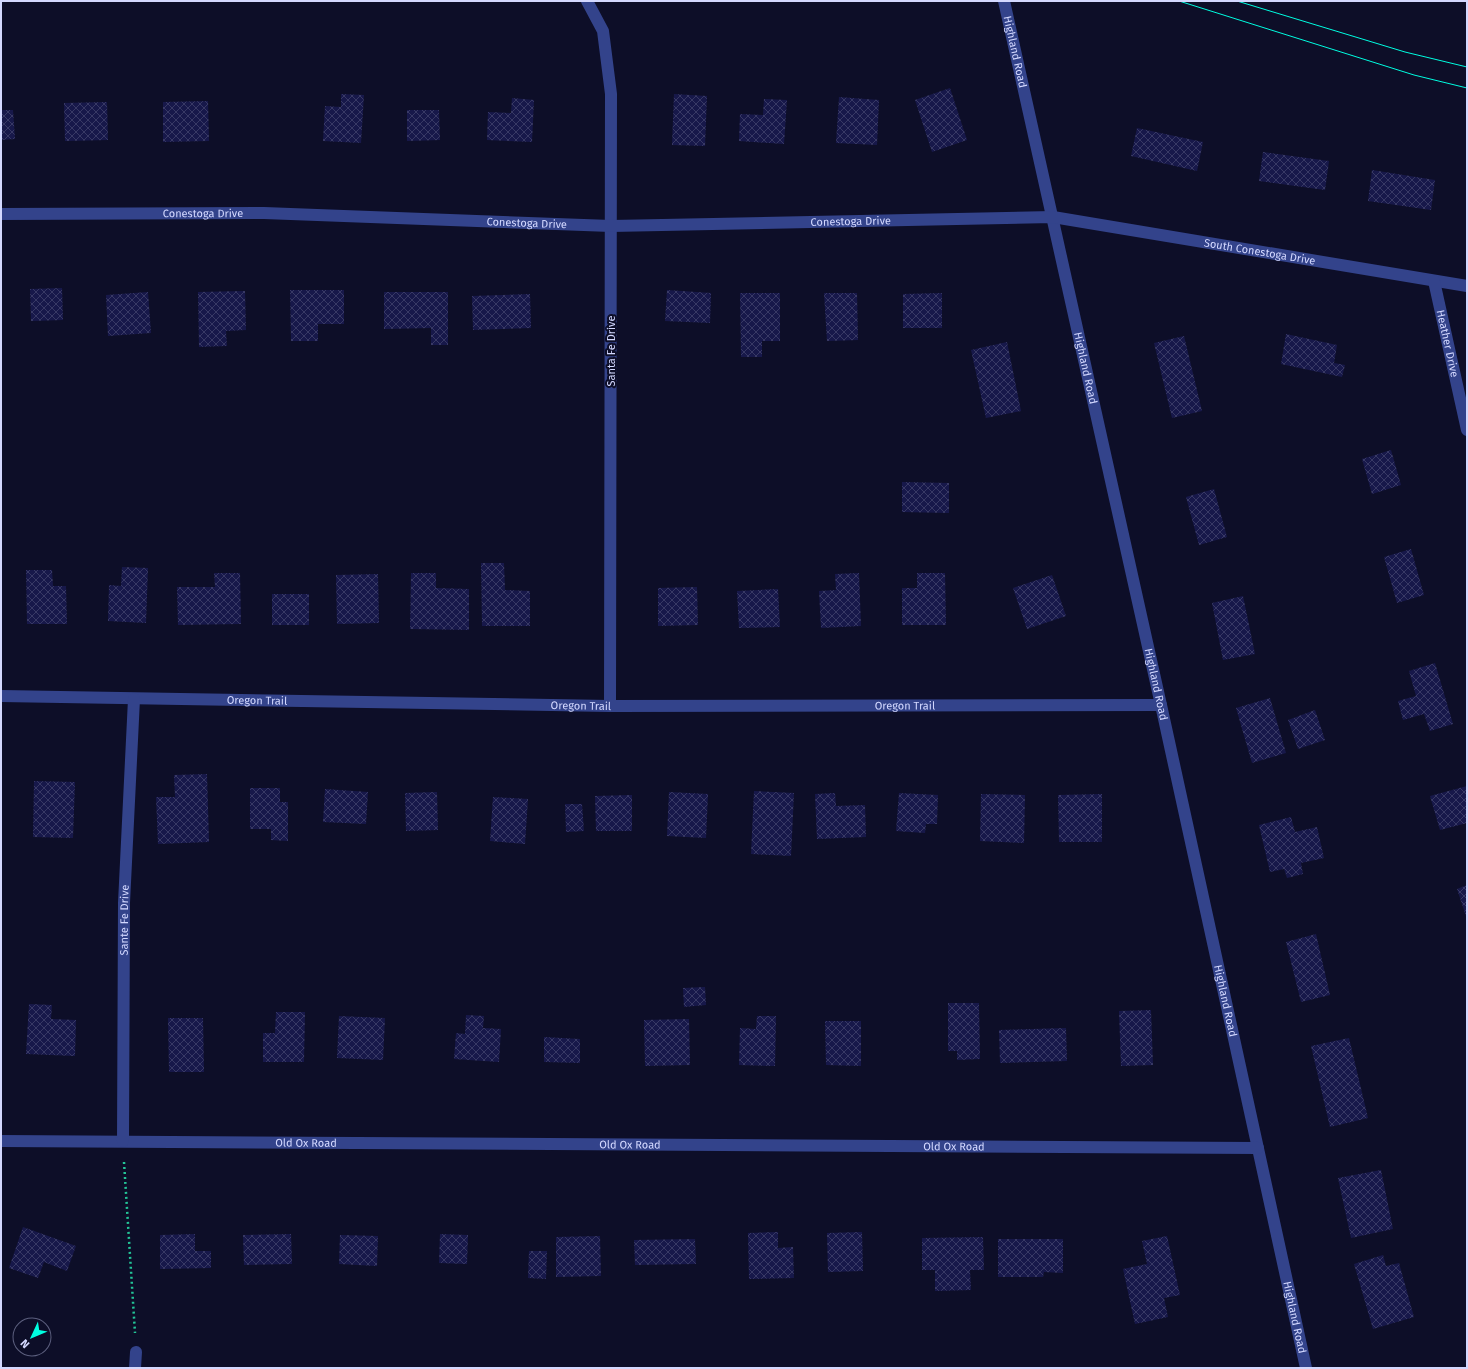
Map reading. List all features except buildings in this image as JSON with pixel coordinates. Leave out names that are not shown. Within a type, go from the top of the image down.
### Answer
[{"type":"street","name":"Santa Fe Drive","points":[[587,1],[603,31],[611,94],[610,706]]},
{"type":"street","name":"Highland Road","points":[[1004,1],[1161,705],[1306,1368]]},
{"type":"street","name":"Conestoga Drive","points":[[1,214],[264,212],[611,226],[1053,217]]},
{"type":"street","name":"South Conestoga Drive","points":[[1053,217],[1467,286]]},
{"type":"street","name":"Heather Drive","points":[[1434,281],[1467,430]]},
{"type":"street","name":"Oregon Trail","points":[[1,696],[610,706],[1161,705]]},
{"type":"street","name":"Sante Fe Drive","points":[[123,1141],[124,903],[134,699]]},
{"type":"street","name":"Old Ox Road","points":[[1,1141],[1258,1148]]},
{"type":"street","points":[[135,1368],[136,1352]]},
{"type":"path","points":[[123,1141],[136,1352]]},
{"type":"tram line","points":[[1179,1],[1414,75],[1467,88]]},
{"type":"tram line","points":[[1237,1],[1405,52],[1467,67]]}]
